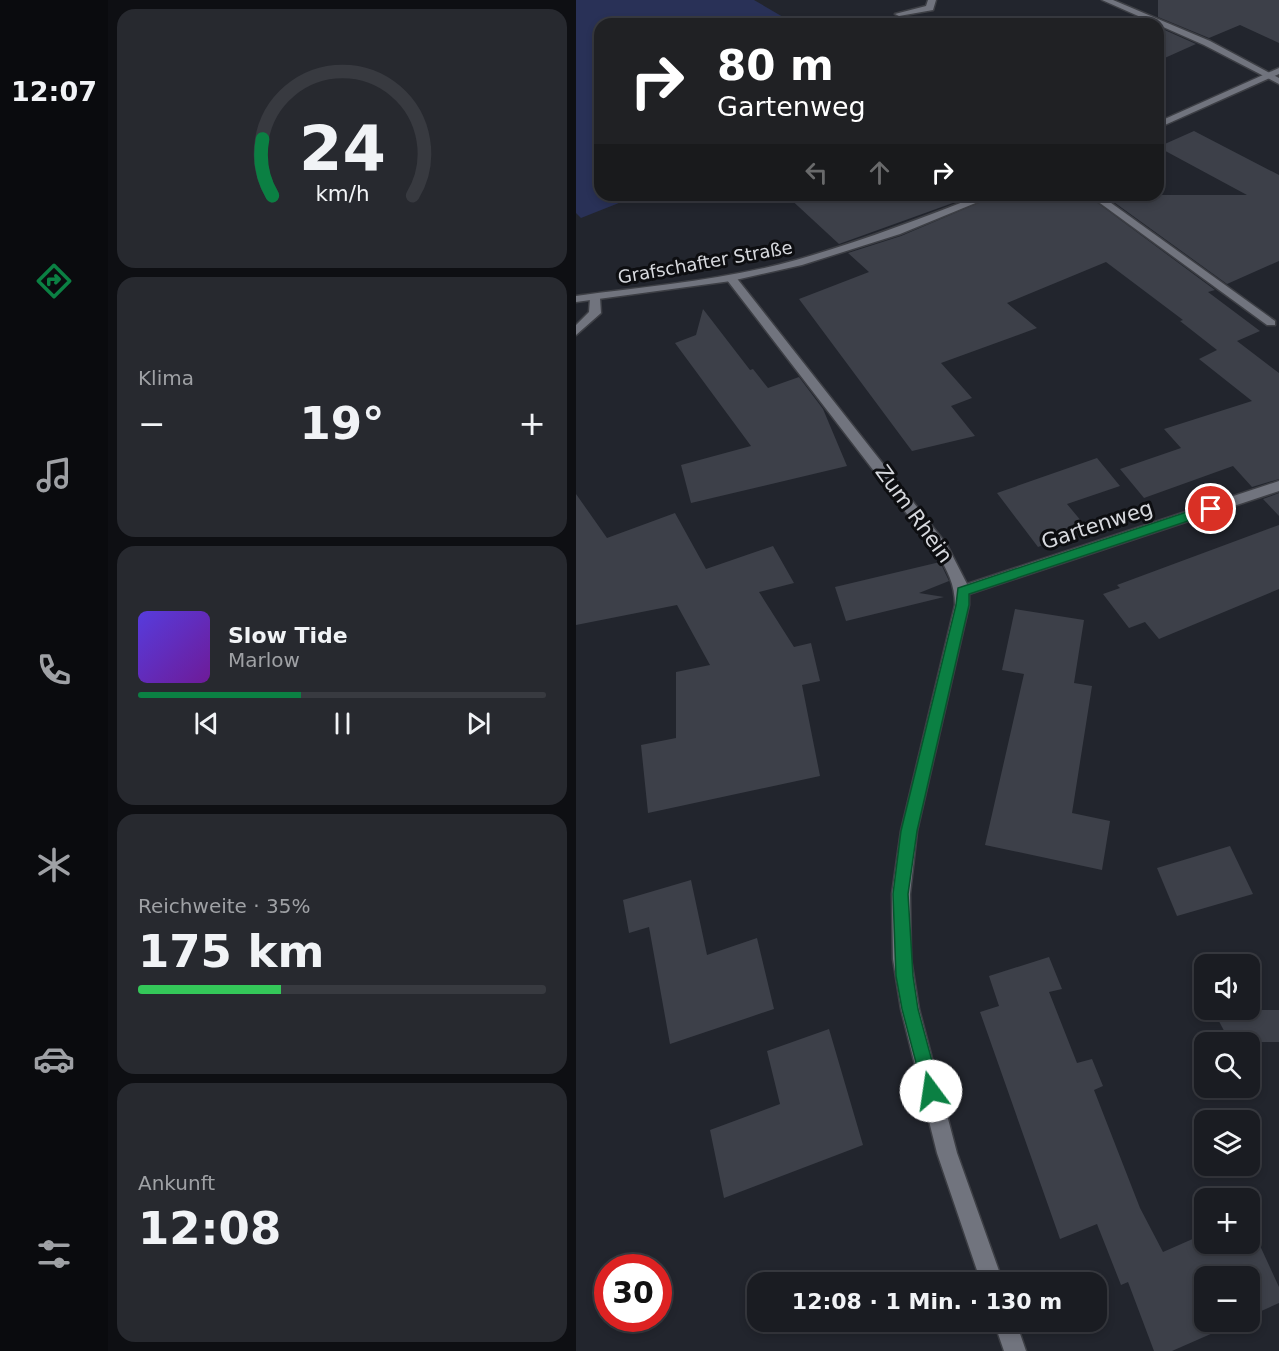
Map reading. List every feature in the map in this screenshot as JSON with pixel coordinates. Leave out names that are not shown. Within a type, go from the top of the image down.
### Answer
[{"type":"street","points":[[899,15],[930,8],[932,0]]},
{"type":"street","points":[[1106,0],[1148,18]]},
{"type":"street","points":[[1164,25],[1275,73],[1279,81]]},
{"type":"street","points":[[1164,122],[1275,73]]},
{"type":"street","name":"Grafschafter Straße","points":[[576,299],[731,278],[798,263],[896,232],[975,201]]},
{"type":"street","points":[[1102,201],[1271,323]]},
{"type":"street","name":"Zum Rhein","points":[[731,278],[942,549],[957,575],[962,591],[962,605],[909,831],[900,894],[902,959],[910,1009],[947,1153],[989,1272]]},
{"type":"street","points":[[576,331],[595,313],[595,298]]},
{"type":"street","name":"Gartenweg","points":[[962,591],[1279,486]]},
{"type":"street","points":[[1008,1332],[1015,1351]]},
{"type":"shaded area","points":[[576,0],[754,0],[785,18],[594,18],[594,201],[624,201],[581,218],[576,213]]},
{"type":"building","points":[[1158,0],[1279,0],[1279,43],[1240,25],[1209,38],[1158,17]]},
{"type":"building","points":[[1164,30],[1196,44],[1164,58]]},
{"type":"building","points":[[1194,131],[1279,175],[1279,261],[1227,284],[1112,201],[1164,201],[1164,195],[1247,195],[1164,150],[1164,144]]},
{"type":"building","points":[[792,201],[958,201],[839,244]]},
{"type":"building","points":[[983,201],[1095,201],[1215,290],[1208,292],[1260,331],[1237,341],[1279,373],[1279,479],[1252,487],[1233,466],[1144,498],[1120,469],[1181,448],[1164,429],[1252,401],[1199,359],[1217,350],[1180,321],[1183,320],[1106,262],[1007,303],[1037,328],[941,363],[972,398],[951,406],[975,436],[912,451],[799,299],[869,272],[848,253],[901,236]]},
{"type":"building","points":[[703,309],[750,370],[753,369],[768,388],[799,377],[823,409],[847,466],[691,503],[681,465],[751,446],[675,343],[696,335]]},
{"type":"building","points":[[1097,458],[1120,486],[1067,504],[1087,528],[1038,547],[997,493]]},
{"type":"building","points":[[1279,493],[1279,516],[1263,499]]},
{"type":"building","points":[[576,494],[607,538],[675,513],[706,569],[773,546],[794,583],[759,592],[794,647],[811,643],[820,681],[802,685],[820,776],[648,813],[641,745],[676,738],[676,672],[710,665],[677,605],[576,625]]},
{"type":"building","points":[[1279,525],[1279,589],[1159,639],[1145,622],[1129,628],[1103,594],[1120,588],[1117,585]]},
{"type":"building","points":[[940,562],[949,581],[919,593],[944,597],[846,621],[835,587]]},
{"type":"building","points":[[1015,609],[1084,620],[1074,683],[1092,686],[1072,813],[1110,821],[1102,870],[985,845],[1024,674],[1002,670]]},
{"type":"building","points":[[1230,846],[1253,894],[1177,916],[1157,868]]},
{"type":"building","points":[[691,880],[707,955],[757,938],[774,1009],[670,1044],[649,927],[629,933],[623,900]]},
{"type":"building","points":[[1049,957],[1062,989],[1049,992],[1077,1063],[1092,1059],[1103,1086],[1094,1090],[1140,1208],[1163,1252],[1194,1238],[1194,1254],[1260,1254],[1260,1246],[1279,1287],[1279,1303],[1260,1312],[1260,1266],[1194,1266],[1194,1332],[1215,1332],[1172,1351],[1154,1351],[1128,1282],[1121,1285],[1097,1224],[1060,1239],[980,1012],[999,1006],[989,976]]},
{"type":"building","points":[[1260,1010],[1279,1010],[1279,1042],[1260,1042],[1260,1032],[1225,1032],[1218,1020],[1260,1020]]},
{"type":"building","points":[[829,1029],[863,1145],[724,1198],[710,1130],[780,1104],[767,1051]]},
{"type":"route","points":[[931,1091],[910,1009],[902,959],[900,894],[909,831],[962,605],[962,591],[1211,509]]}]
